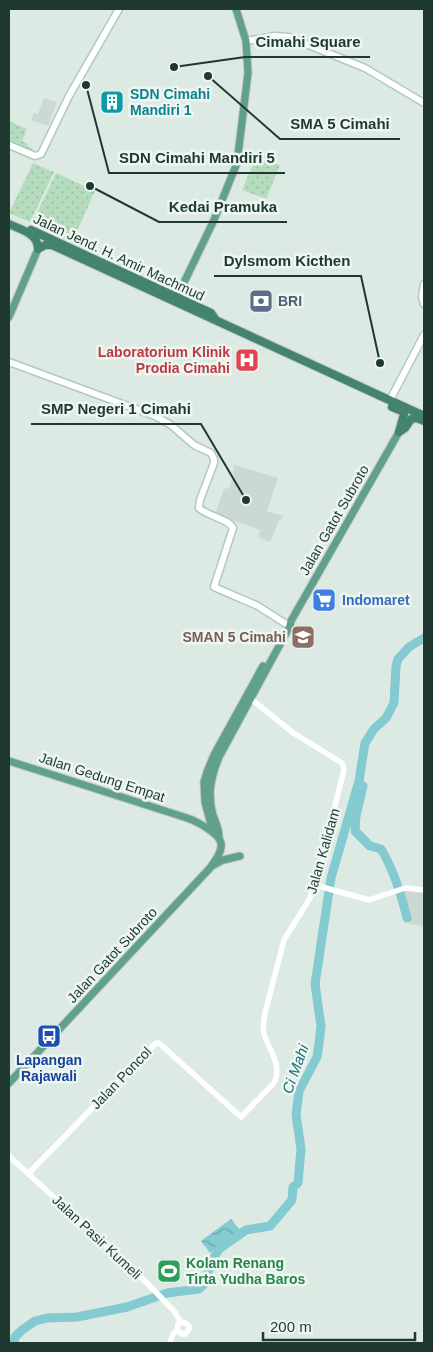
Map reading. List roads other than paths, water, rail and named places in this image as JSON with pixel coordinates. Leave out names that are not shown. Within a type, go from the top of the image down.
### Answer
[{"type":"highway","name":"Jalan Jend. H. Amir Machmud","points":[[9,219],[211,313],[216,320]]},
{"type":"highway","name":"Jalan Jend. H. Amir Machmud","points":[[9,224],[34,237],[38,242],[38,249],[45,245],[52,246],[424,416]]},
{"type":"highway","name":"Jalan Jend. H. Amir Machmud","points":[[368,391],[374,398],[403,413],[404,416],[399,432]]},
{"type":"highway","points":[[399,432],[405,428],[411,419],[418,418],[424,421]]},
{"type":"main road","points":[[9,145],[35,156],[41,154],[69,96],[118,9]]},
{"type":"main road","points":[[177,297],[214,220],[237,164],[248,63],[246,41],[236,9]]},
{"type":"main road","points":[[246,41],[275,36],[289,36],[365,68],[424,103]]},
{"type":"main road","points":[[9,317],[38,249]]},
{"type":"main road","points":[[424,284],[422,297],[424,304]]},
{"type":"main road","points":[[390,400],[424,336]]},
{"type":"main road","points":[[9,362],[163,420],[194,445],[211,454],[214,463],[200,500],[199,508],[230,524],[233,528],[214,587],[289,622]]},
{"type":"main road","name":"Jalan Gatot Subroto","points":[[9,1083],[210,868],[221,848],[222,842],[216,835],[219,830],[209,808],[213,771],[231,728],[290,626],[289,622],[399,432]]},
{"type":"main road","name":"Jalan Gedung Empat","points":[[9,761],[187,818],[216,835]]},
{"type":"main road","points":[[187,818],[198,817],[209,808]]},
{"type":"main road","points":[[210,868],[224,860],[240,856]]},
{"type":"street","name":"Jalan Kalidam","points":[[241,1117],[277,1078],[276,1064],[264,1033],[265,1013],[284,940],[310,898],[315,885],[344,767],[342,763],[292,732],[250,694]]},
{"type":"street","points":[[315,885],[369,900],[402,889],[424,890]]},
{"type":"street","name":"Jalan Poncol","points":[[28,1174],[156,1043],[159,1043],[241,1117]]},
{"type":"street","name":"Jalan Pasir Kumeli","points":[[9,1156],[161,1297],[175,1312],[181,1323]]},
{"type":"street","points":[[170,1343],[173,1334],[178,1330],[177,1327],[181,1323],[187,1324],[189,1329],[182,1334],[178,1330]]},
{"type":"water","points":[[231,1219],[240,1230],[210,1253],[201,1241]]},
{"type":"waterway","name":"Ci Mahi","points":[[14,1343],[15,1337],[35,1321],[47,1318],[77,1317],[127,1307],[167,1293],[199,1289],[204,1284],[212,1261],[219,1249],[246,1230],[270,1226],[292,1200],[293,1187],[298,1183],[301,1149],[296,1115],[299,1091],[317,1057],[319,1044],[321,1026],[315,984],[331,878],[359,781],[365,743],[374,729],[386,718],[394,703],[398,659],[409,647],[424,638]]},
{"type":"waterway","points":[[363,786],[356,816],[355,831],[370,846],[381,849],[397,882],[407,918]]},
{"type":"place","name":"Cimahi Square","points":[[174,67]]},
{"type":"place","name":"SMA 5 Cimahi","points":[[208,76]]},
{"type":"place","name":"SDN Cimahi Mandiri 5","points":[[86,85]]},
{"type":"place","name":"SDN Cimahi Mandiri 1","points":[[112,102]]},
{"type":"place","name":"Kedai Pramuka","points":[[90,186]]},
{"type":"place","name":"BRI","points":[[261,301]]},
{"type":"place","name":"Laboratorium Klinik Prodia Cimahi","points":[[247,360]]},
{"type":"place","name":"Dylsmom Kicthen","points":[[380,363]]},
{"type":"place","name":"SMP Negeri 1 Cimahi","points":[[246,500]]},
{"type":"place","name":"Indomaret","points":[[324,600]]},
{"type":"place","name":"SMAN 5 Cimahi","points":[[303,637]]},
{"type":"place","name":"Lapangan Rajawali","points":[[49,1036]]},
{"type":"place","name":"Kolam Renang Tirta Yudha Baros","points":[[169,1271]]}]
